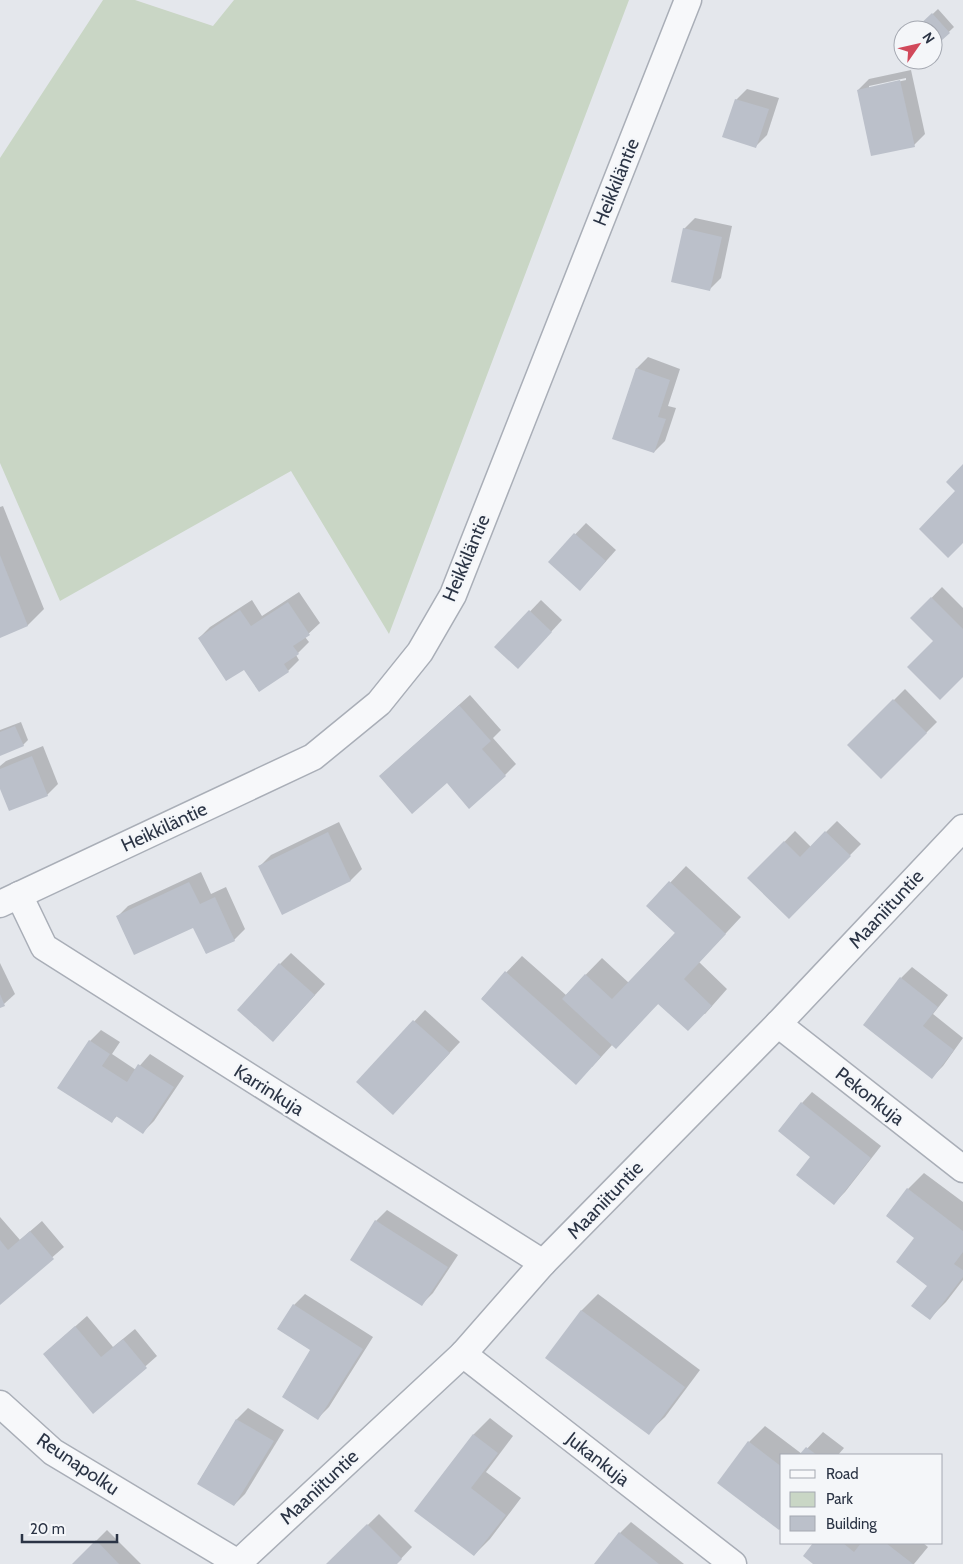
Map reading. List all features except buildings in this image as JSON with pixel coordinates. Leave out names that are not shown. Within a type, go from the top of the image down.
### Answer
[{"type":"street","name":"Heikkiläntie","points":[[10,899],[313,757],[379,703],[420,652],[453,595],[688,0]]},
{"type":"street","name":"Maaniituntie","points":[[238,1564],[463,1354],[543,1263],[778,1024],[963,828]]},
{"type":"street","name":"Karrinkuja","points":[[10,899],[44,947],[543,1263]]},
{"type":"street","name":"Pekonkuja","points":[[778,1024],[963,1169]]},
{"type":"street","name":"Jukankuja","points":[[463,1354],[733,1564]]},
{"type":"street","name":"Reunapolku","points":[[0,1404],[53,1452],[238,1564]]},
{"type":"green space","points":[[103,0],[135,0],[213,26],[234,0],[629,0],[389,634],[291,471],[60,601],[0,463],[0,158]]}]
